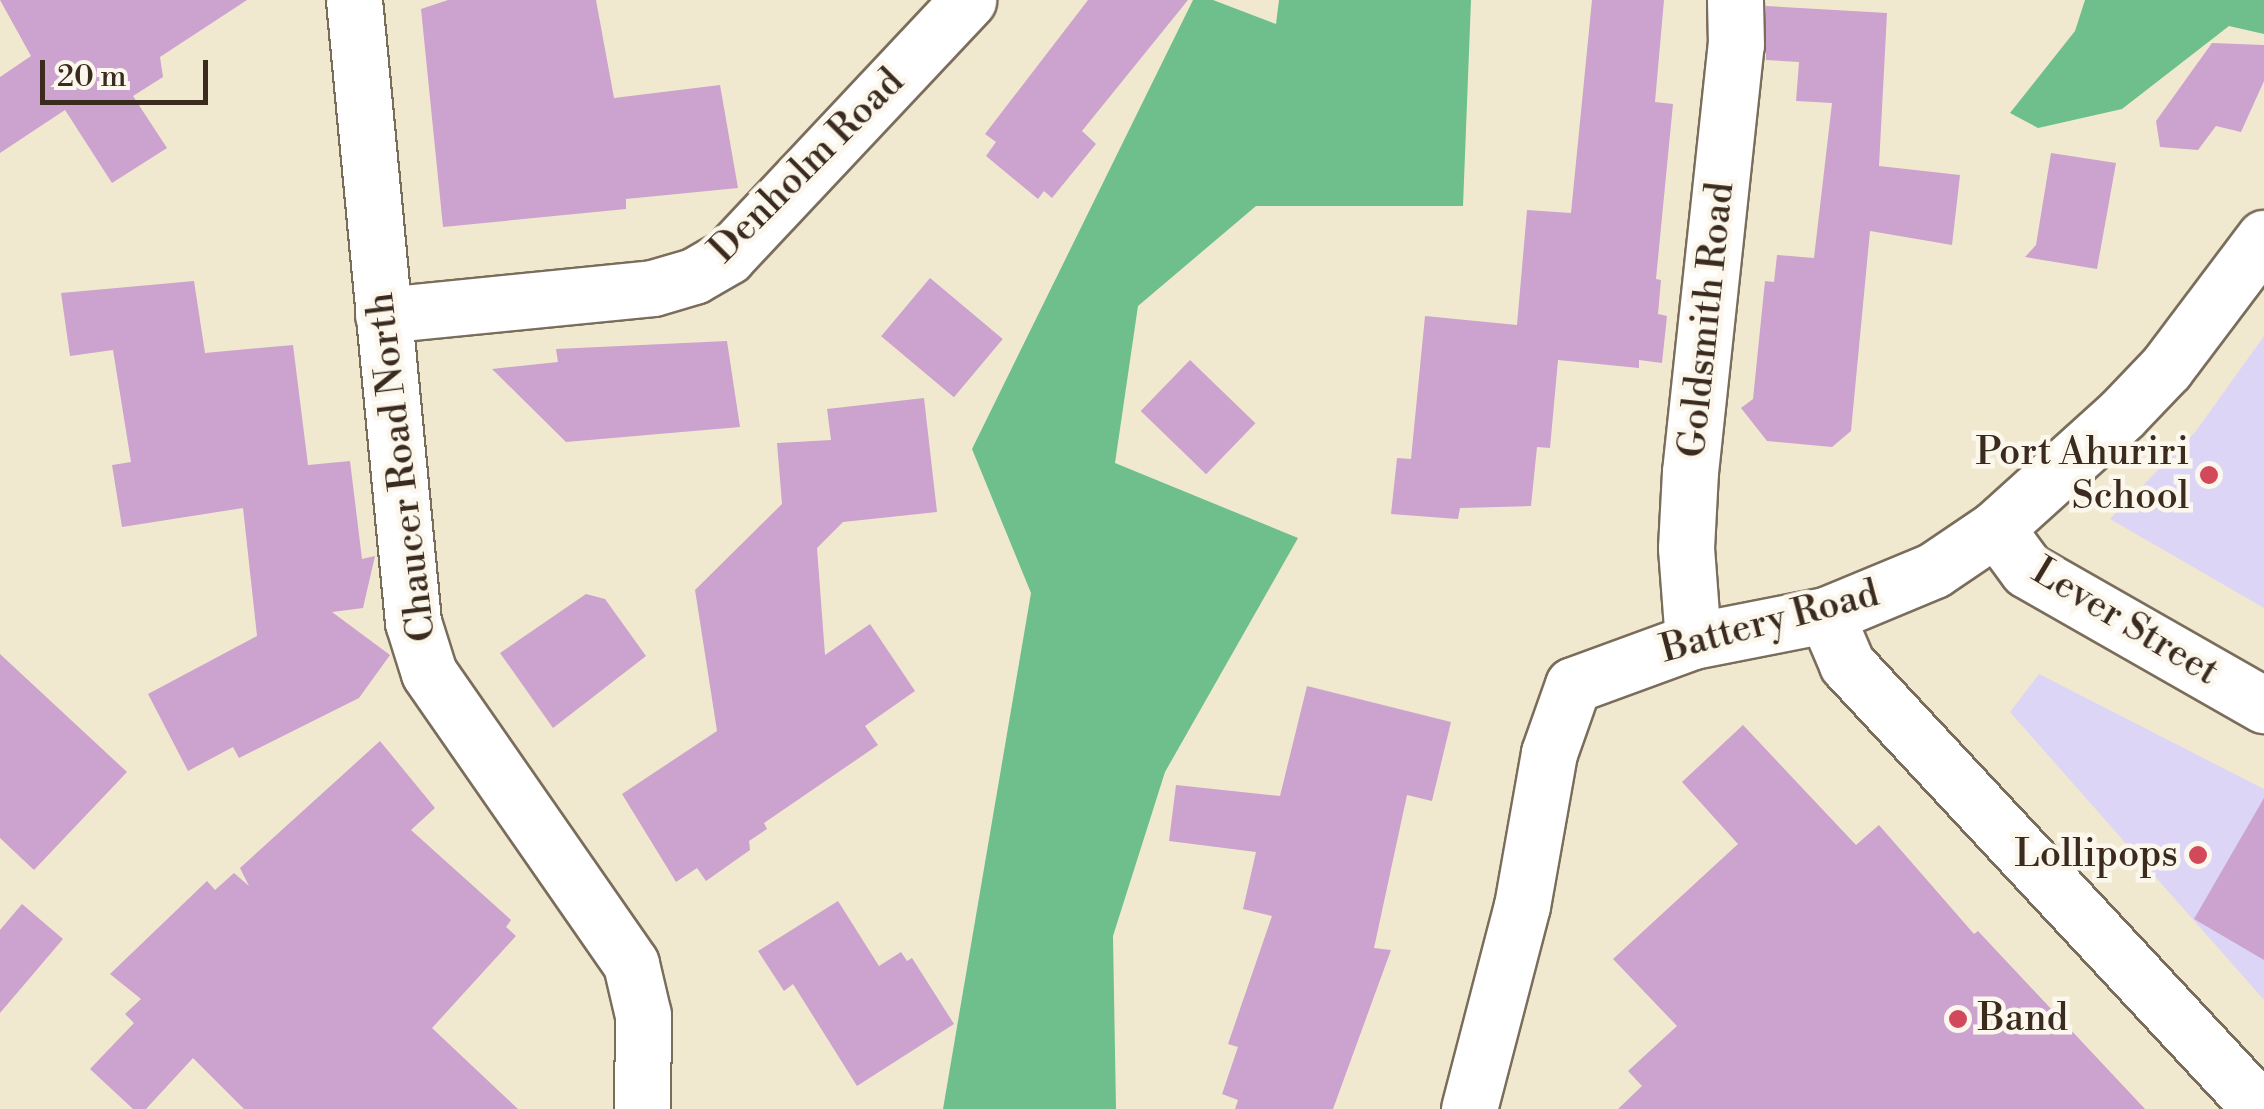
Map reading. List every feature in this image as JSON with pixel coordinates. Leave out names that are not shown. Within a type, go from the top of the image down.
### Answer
[{"type":"street","name":"Chaucer Road North","points":[[354,0],[413,622],[429,674],[631,964],[644,1015],[642,1109]]},
{"type":"street","name":"Denholm Road","points":[[383,315],[653,288],[694,276],[728,256],[968,0]]},
{"type":"street","name":"Goldsmith Road","points":[[1693,641],[1686,548],[1690,472],[1736,45],[1735,0]]},
{"type":"street","name":"Battery Road","points":[[1469,1109],[1522,906],[1549,753],[1573,686],[1693,641],[1826,615],[1934,570],[1996,528],[2166,368],[2264,238]]},
{"type":"street","name":"Lever Street","points":[[1996,528],[2028,570],[2264,705]]},
{"type":"street","points":[[1826,615],[1847,664],[2261,1109]]},
{"type":"shaded area","name":"Port Ahuriri School","points":[[2264,336],[2264,608],[2110,519],[2196,431]]},
{"type":"shaded area","name":"Lollipops","points":[[2039,674],[2264,789],[2264,1000],[2010,712]]},
{"type":"green space","points":[[1193,0],[1213,0],[1276,24],[1279,0],[1471,0],[1463,206],[1256,206],[1138,306],[1115,463],[1298,538],[1165,772],[1113,936],[1116,1109],[943,1109],[1031,593],[972,449]]},
{"type":"green space","points":[[2085,0],[2264,0],[2264,34],[2229,26],[2122,109],[2038,128],[2010,113],[2075,31]]},
{"type":"building","points":[[0,0],[247,0],[160,57],[163,77],[133,96],[167,148],[112,183],[65,110],[0,153],[0,77],[31,56]]},
{"type":"building","points":[[448,0],[596,0],[614,98],[720,85],[738,188],[626,199],[626,209],[443,227],[421,9]]},
{"type":"building","points":[[1088,0],[1188,0],[1082,131],[1096,144],[1052,198],[1044,191],[1038,199],[986,156],[996,142],[985,134]]},
{"type":"building","points":[[1592,0],[1664,0],[1655,102],[1673,104],[1656,279],[1661,280],[1658,314],[1667,316],[1662,363],[1639,360],[1639,368],[1558,360],[1550,448],[1537,447],[1531,506],[1460,508],[1458,519],[1391,514],[1397,458],[1411,459],[1425,316],[1517,325],[1527,210],[1571,213]]},
{"type":"building","points":[[1766,6],[1887,13],[1879,166],[1960,175],[1952,245],[1870,231],[1851,431],[1832,447],[1767,441],[1741,408],[1753,399],[1765,281],[1774,282],[1777,255],[1814,258],[1832,103],[1796,101],[1799,62],[1766,60]]},
{"type":"building","points":[[2212,43],[2264,45],[2264,81],[2241,132],[2216,126],[2198,150],[2160,147],[2156,121]]},
{"type":"building","points":[[2051,153],[2116,163],[2097,269],[2025,257],[2036,245]]},
{"type":"building","points":[[930,278],[1003,339],[954,397],[881,336]]},
{"type":"building","points":[[194,281],[205,353],[293,345],[308,465],[350,461],[362,559],[375,556],[363,608],[332,612],[390,655],[359,698],[239,758],[233,747],[188,771],[148,694],[257,636],[243,508],[122,527],[112,465],[131,462],[113,350],[70,356],[61,293]]},
{"type":"building","points":[[727,341],[740,427],[566,442],[492,369],[558,362],[556,349]]},
{"type":"building","points":[[1190,360],[1255,423],[1206,474],[1141,411]]},
{"type":"building","points":[[924,398],[937,512],[843,522],[817,548],[825,655],[870,624],[915,691],[865,726],[878,745],[764,823],[767,829],[749,841],[750,850],[706,881],[697,868],[676,882],[622,794],[717,731],[695,590],[782,504],[777,443],[831,440],[827,409]]},
{"type":"building","points":[[586,594],[605,599],[646,656],[553,728],[500,653]]},
{"type":"building","points":[[0,654],[127,772],[34,870],[0,838]]},
{"type":"building","points":[[1307,686],[1451,722],[1432,801],[1407,795],[1374,948],[1391,950],[1333,1109],[1235,1109],[1238,1100],[1222,1094],[1238,1047],[1228,1044],[1272,916],[1243,909],[1256,852],[1169,841],[1176,785],[1280,796]]},
{"type":"building","points":[[1743,725],[1856,845],[1879,825],[1974,934],[1978,931],[2145,1109],[1618,1109],[1642,1086],[1628,1071],[1677,1026],[1613,959],[1738,844],[1682,782]]},
{"type":"building","points":[[380,741],[435,808],[411,830],[511,920],[506,927],[516,936],[432,1028],[518,1109],[244,1109],[193,1058],[146,1109],[133,1109],[90,1069],[134,1023],[125,1014],[141,999],[110,974],[207,881],[215,890],[234,873],[249,886],[240,868]]},
{"type":"building","points":[[2264,798],[2264,960],[2194,919]]},
{"type":"building","points":[[838,901],[879,966],[901,952],[907,961],[912,958],[954,1024],[857,1086],[793,984],[784,991],[758,951]]},
{"type":"building","points":[[22,904],[63,939],[0,1013],[0,930]]},
{"type":"place","name":"Port Ahuriri School","points":[[2209,475]]},
{"type":"place","name":"Lollipops","points":[[2198,855]]},
{"type":"place","name":"Band","points":[[1958,1019]]}]
